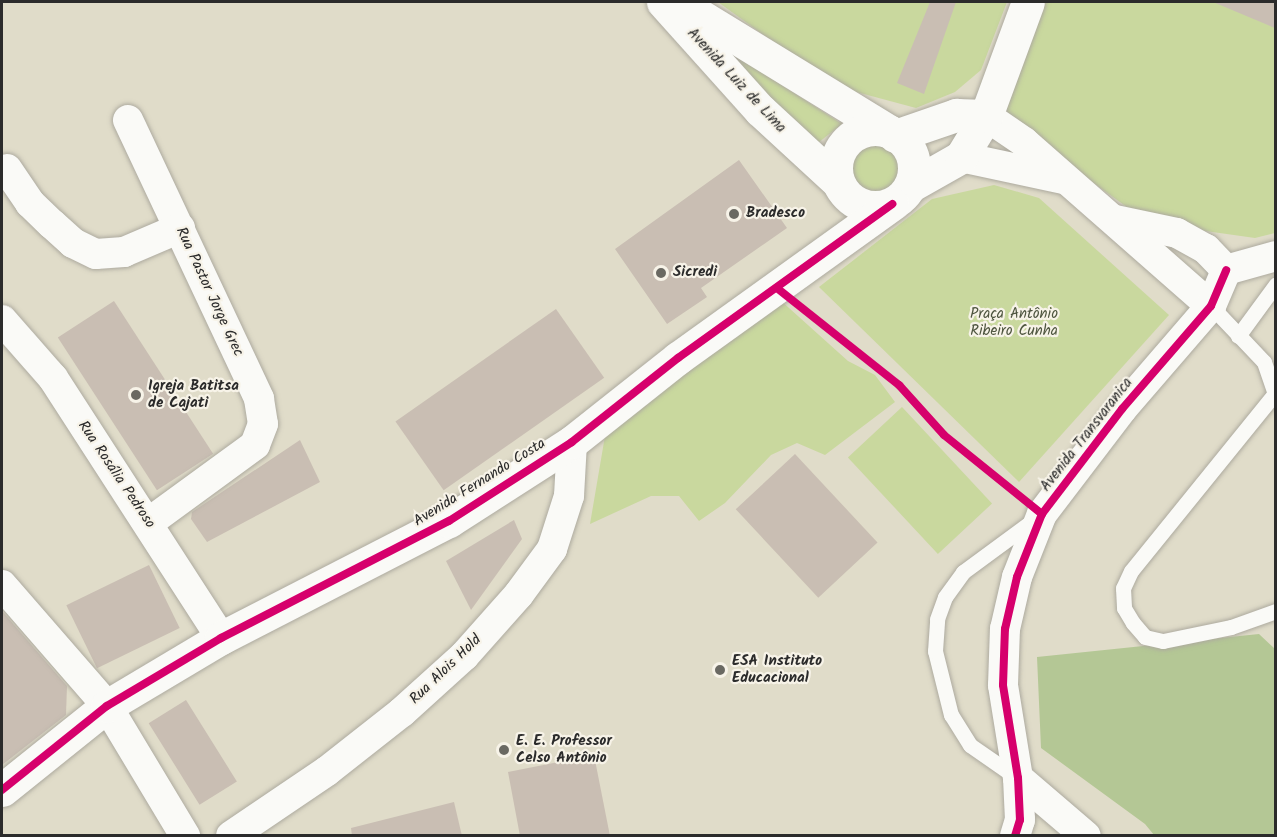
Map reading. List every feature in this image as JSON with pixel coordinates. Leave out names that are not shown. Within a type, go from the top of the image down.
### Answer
[{"type":"street","name":"Avenida Luiz de Lima","points":[[663,2],[760,110],[838,182]]},
{"type":"street","name":"Avenida Luiz de Lima","points":[[678,2],[892,134]]},
{"type":"street","name":"Avenida Fernando Costa","points":[[2,790],[107,706],[221,638],[449,521],[572,442],[678,358],[901,195],[961,157],[986,116],[1028,2]]},
{"type":"street","points":[[892,134],[909,149],[914,161],[901,195],[879,207],[855,202],[838,182],[837,157],[852,136],[864,131],[892,134],[957,115],[986,116],[1024,142],[1211,306]]},
{"type":"street","name":"Rua Pastor Jorge Grec","points":[[128,120],[259,399],[263,424],[255,445],[148,523]]},
{"type":"street","points":[[961,157],[1065,179]]},
{"type":"street","points":[[7,169],[30,203],[73,243],[96,254],[124,252],[180,228]]},
{"type":"street","points":[[1115,220],[1177,233],[1206,249],[1226,270],[1275,256]]},
{"type":"street","name":"Avenida Transvaranica","points":[[1015,836],[1020,820],[1018,778],[1003,685],[1005,629],[1017,578],[1042,514],[1122,409],[1211,306],[1226,270]]},
{"type":"street","name":"Rua Rosália Pedroso","points":[[2,320],[53,378],[221,638]]},
{"type":"street","name":"Rua Alois Hold","points":[[231,836],[327,771],[402,712],[464,656],[519,594],[552,549],[569,496],[572,442]]},
{"type":"street","points":[[2,585],[107,706],[185,836]]},
{"type":"street","points":[[1018,778],[1086,836]]},
{"type":"lane","points":[[1238,336],[1275,284]]},
{"type":"lane","points":[[1211,306],[1238,336],[1270,363],[1275,394],[1131,571],[1124,588],[1124,608],[1145,637],[1164,641],[1230,627],[1275,611]]},
{"type":"lane","points":[[1018,778],[970,745],[951,715],[935,651],[937,619],[945,597],[963,572],[1042,514]]},
{"type":"green space","points":[[718,2],[1007,2],[981,70],[955,92],[916,108],[834,86]]},
{"type":"green space","points":[[1046,2],[1275,2],[1275,233],[1255,238],[1149,223],[1002,117]]},
{"type":"green space","points":[[726,56],[741,59],[842,124],[814,146]]},
{"type":"green space","points":[[875,135],[887,138],[898,145],[905,156],[908,168],[905,180],[898,191],[887,198],[875,201],[863,198],[852,191],[845,180],[842,168],[845,156],[852,145],[863,138]]},
{"type":"green space","name":"Praça Antônio Ribeiro Cunha","points":[[994,185],[1039,198],[1169,315],[1019,482],[819,287],[932,199]]},
{"type":"green space","points":[[779,299],[848,361],[875,375],[895,402],[825,455],[797,443],[771,455],[725,503],[699,521],[679,496],[651,496],[590,524],[606,430]]},
{"type":"green space","points":[[902,407],[992,504],[938,554],[848,457]]},
{"type":"green space","points":[[1259,634],[1275,649],[1275,835],[1154,835],[1145,824],[1041,748],[1037,657]]},
{"type":"building","points":[[930,2],[956,2],[924,94],[897,83]]},
{"type":"building","points":[[1213,2],[1275,2],[1275,28]]},
{"type":"building","points":[[739,160],[787,228],[701,288],[707,297],[667,324],[615,249]]},
{"type":"building","name":"Igreja Batitsa de Cajati","points":[[114,301],[213,454],[157,490],[58,337]]},
{"type":"building","points":[[556,309],[604,378],[444,490],[395,421]]},
{"type":"building","points":[[300,440],[320,482],[207,542],[191,519],[192,512]]},
{"type":"building","points":[[795,454],[878,542],[818,598],[736,509]]},
{"type":"building","points":[[514,520],[522,539],[471,610],[446,561]]},
{"type":"building","points":[[149,565],[180,628],[97,668],[66,605]]},
{"type":"building","points":[[2,611],[67,686],[66,715],[2,765]]},
{"type":"building","points":[[186,700],[237,781],[200,805],[149,723]]},
{"type":"building","points":[[594,755],[610,836],[520,836],[508,772]]},
{"type":"building","points":[[454,802],[462,836],[352,836],[351,828]]},
{"type":"cycle path","points":[[2,790],[107,706],[221,638],[449,521],[572,442],[678,358],[892,204]]},
{"type":"cycle path","points":[[1015,836],[1020,820],[1018,778],[1003,685],[1005,629],[1017,577],[1042,514],[1122,409],[1211,306],[1226,270]]},
{"type":"cycle path","points":[[777,288],[899,385],[944,435],[1042,514]]},
{"type":"place","name":"Bradesco","points":[[734,214]]},
{"type":"place","name":"Sicredi","points":[[661,273]]},
{"type":"place","name":"Igreja Batitsa de Cajati","points":[[136,395]]},
{"type":"place","name":"ESA Instituto Educacional","points":[[720,670]]},
{"type":"place","name":"E. E. Professor Celso Antônio","points":[[504,750]]}]
